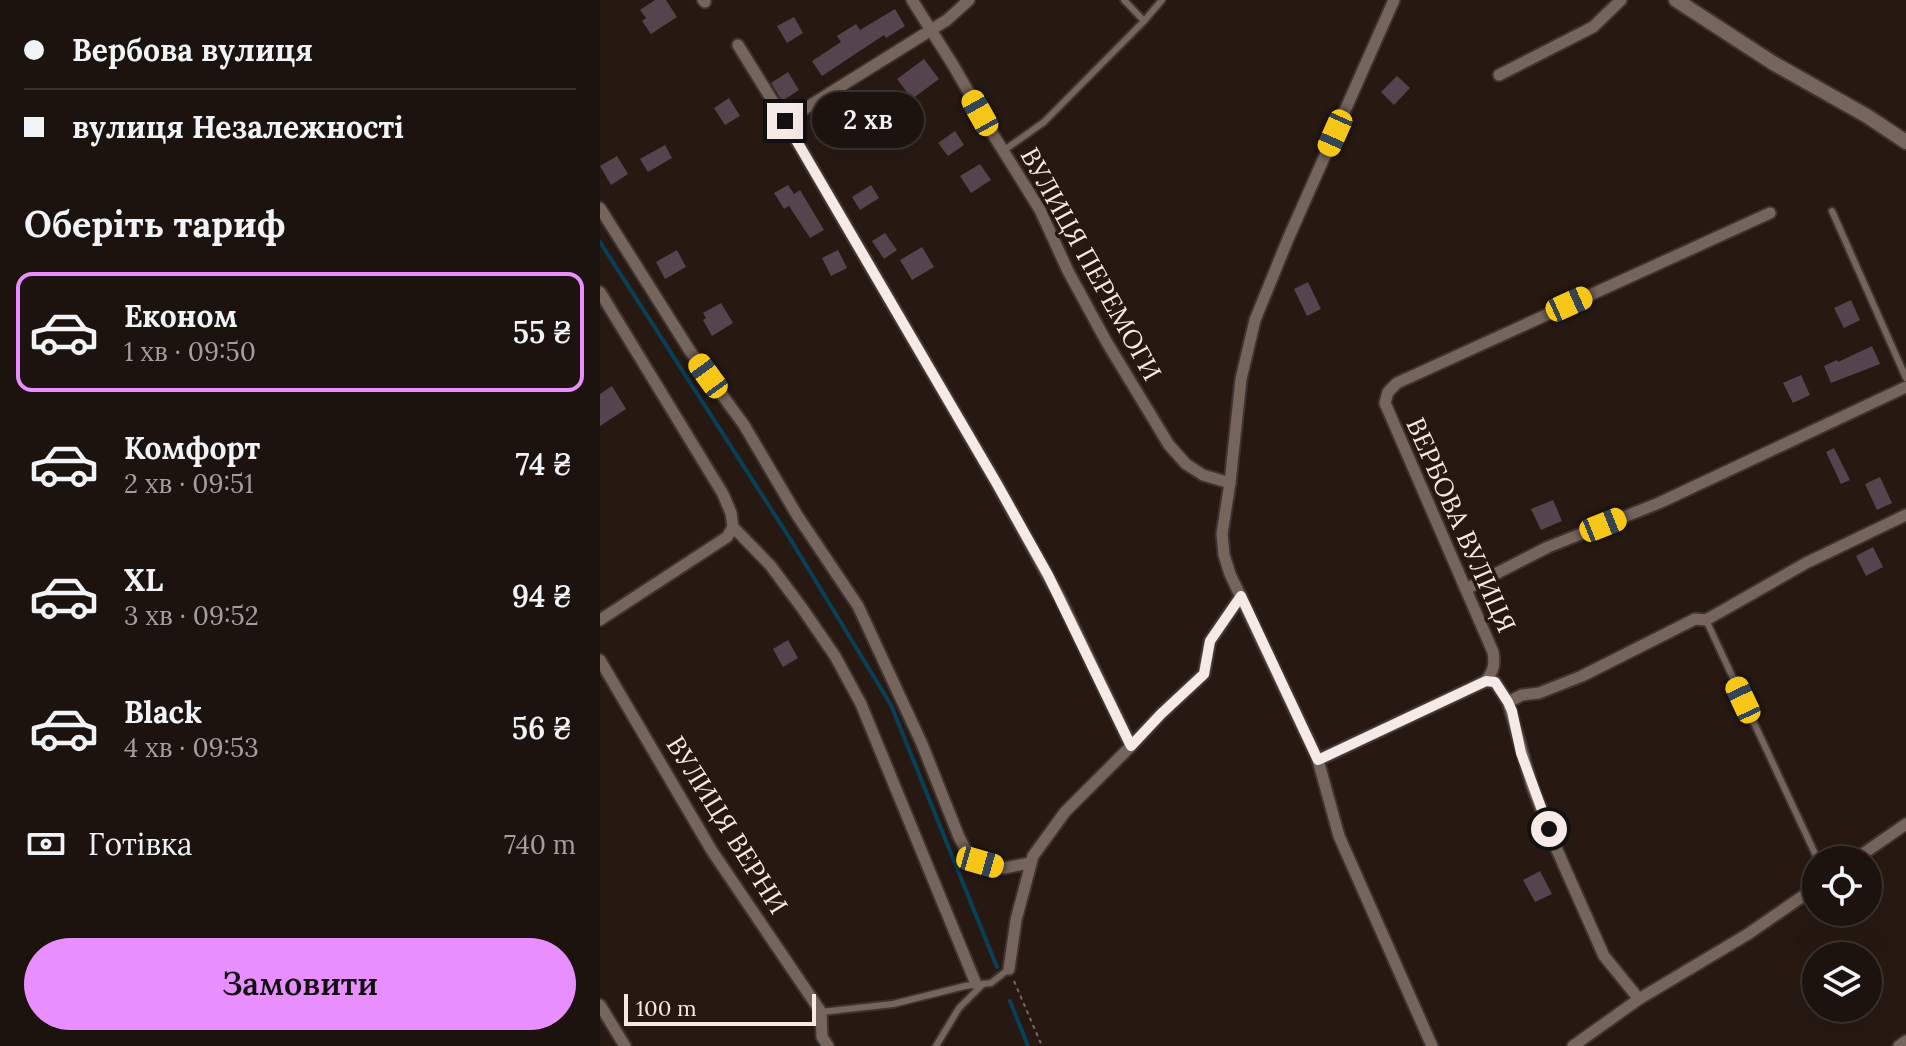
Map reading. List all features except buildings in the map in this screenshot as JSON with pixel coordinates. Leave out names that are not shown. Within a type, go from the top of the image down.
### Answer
[{"type":"street","name":"ВУЛИЦЯ ПЕРЕМОГИ","points":[[912,0],[1040,210],[1091,313],[1169,445],[1186,464],[1203,475],[1230,483]]},
{"type":"street","points":[[785,121],[947,20],[969,0]]},
{"type":"street","points":[[1394,0],[1255,320],[1241,379],[1222,534],[1230,574],[1318,760],[1339,836],[1432,1046]]},
{"type":"street","points":[[1499,75],[1593,27],[1621,0]]},
{"type":"street","points":[[1676,0],[1773,63],[1867,116],[1906,142]]},
{"type":"street","points":[[738,45],[997,484],[1060,598],[1131,746]]},
{"type":"street","points":[[600,208],[690,351],[744,425],[797,515],[858,606],[922,744],[968,854],[980,862],[1004,868],[1030,863]]},
{"type":"street","name":"ВЕРБОВА ВУЛИЦЯ","points":[[1486,681],[1495,663],[1493,652],[1388,413],[1385,403],[1388,392],[1397,383],[1770,213]]},
{"type":"street","points":[[600,292],[723,494],[733,527],[770,565],[835,656],[861,704],[984,983]]},
{"type":"street","points":[[1466,589],[1548,547],[1659,503],[1906,387]]},
{"type":"street","points":[[1508,702],[1582,676],[1695,619],[1706,620],[1806,563],[1906,515]]},
{"type":"street","points":[[600,620],[727,537],[733,527]]},
{"type":"street","points":[[1009,969],[1016,920],[1030,863],[1065,812],[1204,674],[1210,641],[1241,596]]},
{"type":"street","name":"ВУЛИЦЯ ВЕРНИ","points":[[600,660],[712,851],[821,1012]]},
{"type":"street","points":[[1318,760],[1486,681],[1495,682],[1508,702],[1532,786],[1604,956],[1639,999]]},
{"type":"street","points":[[1874,846],[1906,824]]},
{"type":"street","points":[[1573,1046],[1639,999],[1748,934],[1802,897]]},
{"type":"street","points":[[600,1005],[625,1046]]},
{"type":"street","points":[[821,1012],[822,1037],[828,1046]]},
{"type":"street","points":[[1899,1046],[1906,1041]]},
{"type":"lane","points":[[1124,0],[1144,21]]},
{"type":"lane","points":[[1003,151],[1044,122],[1162,0]]},
{"type":"lane","points":[[1832,211],[1906,378]]},
{"type":"lane","points":[[1706,620],[1811,846]]},
{"type":"lane","points":[[936,1046],[959,1008],[984,983],[1009,969]]},
{"type":"lane","points":[[821,1012],[893,1004],[984,983]]},
{"type":"path","points":[[1009,969],[1042,1046]]},
{"type":"waterway","points":[[600,242],[789,537],[891,705],[997,967]]},
{"type":"waterway","points":[[1010,1001],[1028,1046]]},
{"type":"route","points":[[785,121],[1048,575],[1131,746],[1204,674],[1210,641],[1241,596],[1318,760],[1486,681],[1495,682],[1512,711],[1521,753],[1549,829]]}]
